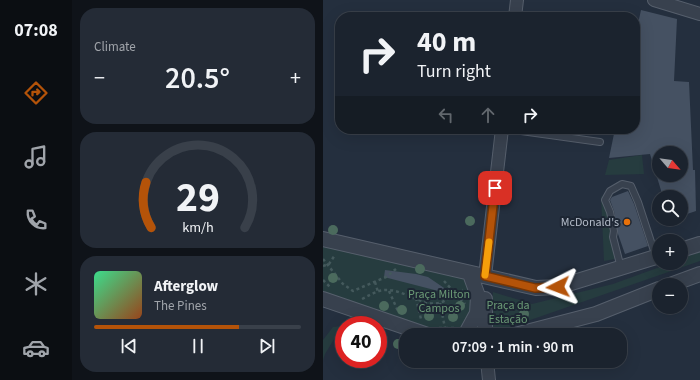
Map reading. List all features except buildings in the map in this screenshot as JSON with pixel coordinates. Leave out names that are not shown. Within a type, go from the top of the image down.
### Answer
[{"type":"street","points":[[516,12],[517,0]]},
{"type":"street","points":[[654,0],[700,14]]},
{"type":"street","points":[[485,328],[485,276],[501,134]]},
{"type":"street","points":[[688,248],[700,244]]},
{"type":"street","points":[[327,245],[455,269],[470,274],[485,276],[535,288],[558,287],[652,259]]},
{"type":"street","points":[[464,328],[477,313],[478,296],[470,274]]},
{"type":"street","points":[[688,279],[700,274]]},
{"type":"street","points":[[542,328],[596,314],[652,292]]},
{"type":"street","points":[[323,299],[428,328]]},
{"type":"street","points":[[488,368],[489,380]]},
{"type":"lane","points":[[542,134],[599,142]]},
{"type":"lane","points":[[621,268],[613,236],[614,231],[610,212],[605,200],[610,191],[622,184],[631,186],[652,240]]},
{"type":"path","points":[[323,266],[327,265],[337,252],[327,245]]},
{"type":"path","points":[[323,259],[343,284],[353,291],[385,277],[401,265]]},
{"type":"path","points":[[443,280],[469,306]]},
{"type":"path","points":[[375,282],[378,292]]},
{"type":"path","points":[[360,300],[378,292],[389,291],[403,293],[428,303],[439,303],[465,289]]},
{"type":"path","points":[[389,291],[401,317]]},
{"type":"path","points":[[416,298],[428,328]]},
{"type":"path","points":[[439,303],[444,328]]},
{"type":"green space","points":[[642,155],[644,174],[605,175],[609,160]]},
{"type":"green space","points":[[601,195],[612,227],[610,237],[615,259],[604,261]]},
{"type":"green space","name":"Praça Milton Campos","points":[[323,241],[460,272],[477,296],[464,328],[417,328],[387,319],[387,316],[377,316],[364,312],[323,296]]},
{"type":"green space","name":"Praça da Estação","points":[[700,252],[700,261],[688,265],[688,256]]},
{"type":"green space","name":"Praça da Estação","points":[[652,270],[674,270],[507,328],[490,328],[493,292],[532,304],[613,284]]},
{"type":"green space","points":[[333,327],[335,327],[335,338],[323,360],[323,340]]},
{"type":"slow traffic","points":[[485,275],[489,242]]},
{"type":"place","name":"McDonald's","points":[[627,222]]},
{"type":"route","points":[[495,188],[485,276],[535,288],[558,287]]}]
